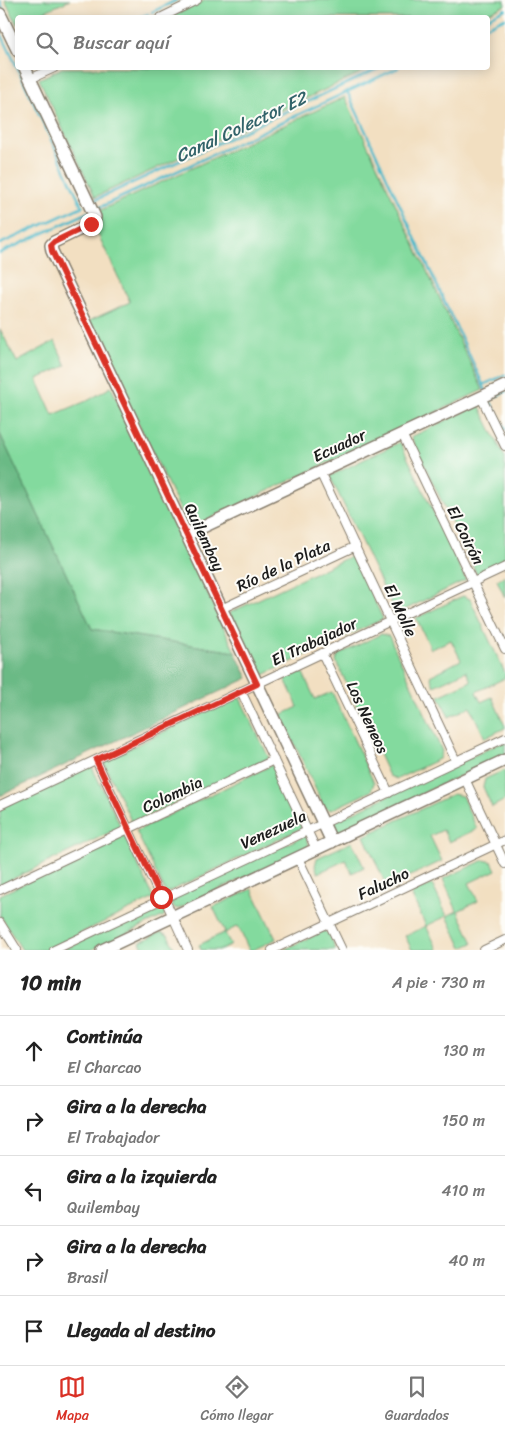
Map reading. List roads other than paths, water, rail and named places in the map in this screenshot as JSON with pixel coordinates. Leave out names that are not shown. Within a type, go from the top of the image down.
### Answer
[{"type":"street","points":[[166,15],[197,0]]},
{"type":"street","points":[[0,14],[15,45]]},
{"type":"street","points":[[26,70],[30,79],[50,70]]},
{"type":"street","name":"Quilembay","points":[[30,79],[95,220],[91,224],[55,241],[51,245],[52,251],[332,842]]},
{"type":"street","name":"Ecuador","points":[[186,535],[505,386]]},
{"type":"street","points":[[481,397],[505,446]]},
{"type":"street","name":"El Coirón","points":[[402,434],[505,649]]},
{"type":"street","name":"El Molle","points":[[320,472],[456,761]]},
{"type":"street","name":"Río de la Plata","points":[[221,609],[356,546]]},
{"type":"street","name":"El Trabajador","points":[[0,805],[505,567]]},
{"type":"street","name":"Los Neneos","points":[[322,653],[389,793]]},
{"type":"street","points":[[241,691],[316,849]]},
{"type":"street","name":"Venezuela","points":[[54,950],[505,738]]},
{"type":"street","points":[[96,760],[188,950]]},
{"type":"street","name":"Colombia","points":[[0,890],[274,760]]},
{"type":"street","points":[[102,950],[505,760]]},
{"type":"street","points":[[465,779],[505,864]]},
{"type":"street","name":"Falucho","points":[[272,950],[505,840]]},
{"type":"street","points":[[298,858],[342,950]]},
{"type":"street","points":[[0,923],[17,950]]},
{"type":"street","points":[[484,950],[505,940]]},
{"type":"waterway","points":[[152,12],[177,0]]},
{"type":"waterway","points":[[0,1],[5,13]]},
{"type":"waterway","points":[[490,16],[505,9]]},
{"type":"waterway","name":"Canal Colector E2","points":[[490,25],[505,18]]},
{"type":"waterway","points":[[0,31],[15,63]]},
{"type":"waterway","points":[[18,70],[82,206]]},
{"type":"waterway","points":[[91,202],[376,70]]},
{"type":"waterway","name":"Canal Colector E2","points":[[96,209],[394,70]]},
{"type":"waterway","points":[[347,91],[486,391]]},
{"type":"waterway","points":[[0,244],[83,206]]},
{"type":"waterway","name":"Canal Colector E2","points":[[0,253],[89,212]]},
{"type":"waterway","points":[[483,385],[505,375]]},
{"type":"waterway","points":[[491,399],[505,392]]},
{"type":"waterway","points":[[488,397],[505,429]]}]
